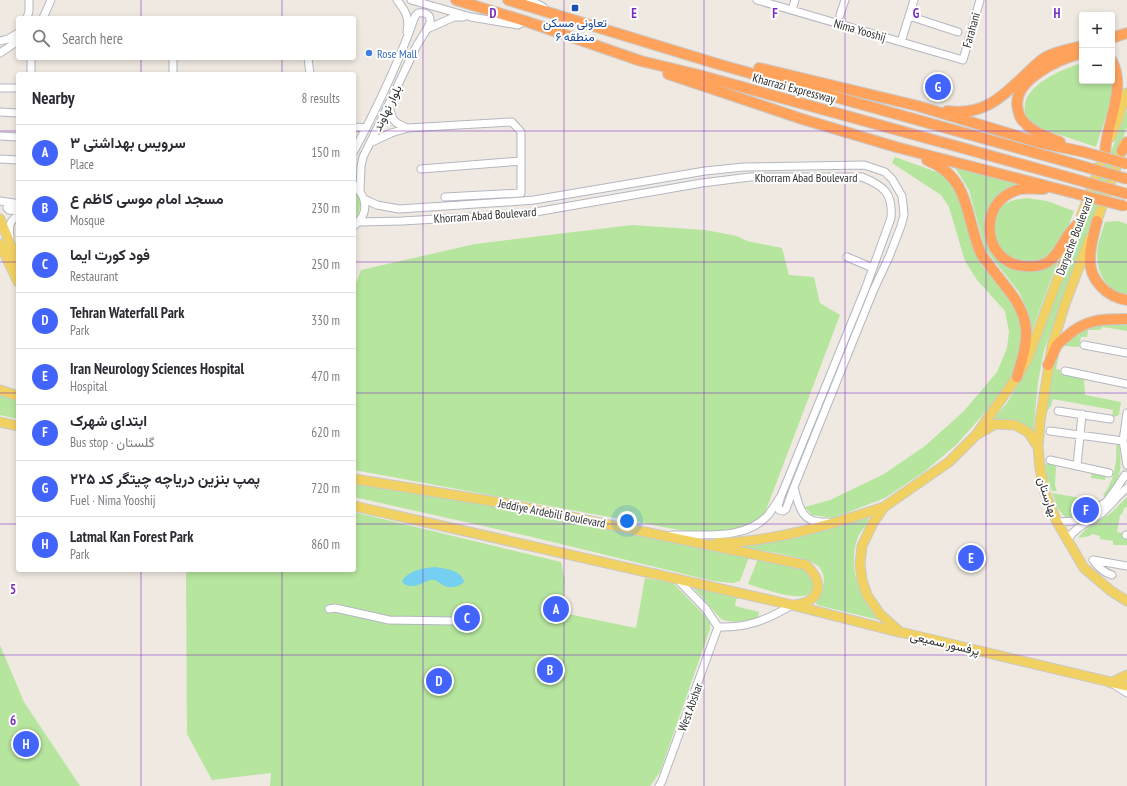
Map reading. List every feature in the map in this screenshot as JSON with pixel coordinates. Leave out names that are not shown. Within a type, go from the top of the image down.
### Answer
[{"type":"highway","name":"Kharrazi Expressway","points":[[456,0],[525,21],[640,62],[699,75],[1127,194]]},
{"type":"highway","name":"Kharrazi Expressway","points":[[508,0],[721,65],[1127,179]]},
{"type":"highway","points":[[1115,37],[1127,33]]},
{"type":"highway","points":[[918,106],[952,112],[978,110],[990,105],[1006,94],[1038,62],[1055,53],[1079,47]]},
{"type":"highway","points":[[1079,54],[1047,67],[1028,81],[1019,93],[1017,106],[1020,116],[1025,124],[1038,132],[1084,152]]},
{"type":"highway","points":[[640,62],[668,74],[802,119],[896,147],[1126,207]]},
{"type":"highway","points":[[721,65],[742,64],[918,106],[1037,142],[1084,152],[1127,164]]},
{"type":"highway","points":[[1105,154],[1105,143],[1119,92],[1120,80],[1115,66]]},
{"type":"highway","points":[[896,147],[936,164],[947,172],[963,194],[982,255],[1021,308],[1027,333],[1017,377]]},
{"type":"highway","points":[[1066,191],[1026,188],[1017,190],[1002,198],[992,211],[989,220],[989,229],[994,248],[999,255],[1013,264],[1028,267],[1042,264],[1054,256],[1080,221]]},
{"type":"highway","points":[[1097,221],[1090,258],[1095,278],[1104,290],[1116,298],[1127,300]]},
{"type":"highway","points":[[1048,365],[1058,345],[1071,332],[1095,320],[1127,319]]},
{"type":"main road","name":"Daryache Boulevard","points":[[1017,377],[1028,358],[1127,93]]},
{"type":"main road","name":"Daryache Boulevard","points":[[1048,365],[1052,346],[1065,304],[1127,137]]},
{"type":"main road","points":[[0,219],[11,247],[16,275]]},
{"type":"main road","points":[[0,244],[13,264]]},
{"type":"main road","name":"بهارستان","points":[[1048,365],[1038,447],[1040,469],[1045,493],[1057,522],[1084,568],[1111,592],[1127,600]]},
{"type":"main road","name":"پرفسور سمیعی","points":[[1017,377],[976,435],[949,462],[884,507],[873,523],[862,546],[860,564],[862,580],[867,595],[880,614],[900,632],[1127,686]]},
{"type":"main road","points":[[0,386],[16,387]]},
{"type":"main road","points":[[0,390],[16,395]]},
{"type":"main road","points":[[0,422],[16,426]]},
{"type":"main road","points":[[976,435],[996,424],[1015,425],[1028,432],[1038,447]]},
{"type":"main road","name":"Jeddiye Ardebili Boulevard","points":[[356,479],[503,503],[806,565],[814,572],[818,582],[818,591],[811,600],[801,604],[792,605]]},
{"type":"main road","name":"Jeddiye Ardebili Boulevard","points":[[356,506],[792,605],[900,632]]},
{"type":"main road","points":[[694,543],[732,543],[770,538],[841,521],[884,507]]},
{"type":"main road","points":[[1111,683],[1127,675]]},
{"type":"street","points":[[28,16],[29,0]]},
{"type":"street","points":[[44,16],[51,0]]},
{"type":"street","points":[[397,0],[406,11],[409,26],[405,44]]},
{"type":"street","points":[[411,0],[472,17],[518,26],[525,21]]},
{"type":"street","points":[[530,0],[558,15]]},
{"type":"street","name":"Nima Yooshij","points":[[757,0],[963,60]]},
{"type":"street","points":[[792,10],[795,0]]},
{"type":"street","points":[[840,14],[845,0]]},
{"type":"street","points":[[901,42],[914,0]]},
{"type":"street","name":"Farahani","points":[[963,60],[980,0]]},
{"type":"street","points":[[405,44],[418,13],[424,12],[428,14],[430,23],[427,29]]},
{"type":"street","points":[[909,16],[958,32]]},
{"type":"street","points":[[427,29],[454,17],[472,17]]},
{"type":"street","name":"بلوار نهاوند","points":[[357,188],[361,166],[370,143],[416,47],[427,29]]},
{"type":"street","points":[[0,41],[8,39],[16,34]]},
{"type":"street","points":[[0,53],[16,42]]},
{"type":"street","name":"بلوار نهاوند","points":[[356,147],[405,44]]},
{"type":"street","points":[[31,60],[31,72]]},
{"type":"street","points":[[173,60],[173,72]]},
{"type":"street","points":[[308,60],[310,72]]},
{"type":"street","points":[[0,88],[16,88]]},
{"type":"street","points":[[389,105],[391,116],[396,124],[408,128]]},
{"type":"street","points":[[0,112],[16,113]]},
{"type":"street","points":[[370,143],[391,133],[408,128],[512,122],[521,132],[522,197],[478,195],[445,197]]},
{"type":"street","points":[[356,127],[366,128]]},
{"type":"street","points":[[0,136],[16,137]]},
{"type":"street","points":[[0,158],[16,160]]},
{"type":"street","points":[[420,169],[521,161]]},
{"type":"street","name":"Khorram Abad Boulevard","points":[[357,224],[524,214],[702,182],[750,177],[862,177],[879,184],[887,193],[892,208],[891,218],[866,287],[781,496],[778,506],[779,510],[783,511],[786,509],[874,289],[889,258],[904,215],[902,196],[892,179],[885,172],[864,165],[744,167],[705,171],[534,200],[522,197],[478,204],[399,209],[377,205],[364,200]]},
{"type":"street","points":[[357,188],[364,200],[365,207],[363,215],[357,224]]},
{"type":"street","points":[[478,195],[478,204]]},
{"type":"street","points":[[0,201],[16,203]]},
{"type":"street","points":[[16,203],[7,206],[9,210],[16,211]]},
{"type":"street","points":[[11,247],[9,226],[16,217]]},
{"type":"street","points":[[0,248],[13,264]]},
{"type":"street","points":[[847,257],[873,268]]},
{"type":"street","points":[[866,287],[874,289]]},
{"type":"street","points":[[1084,345],[1127,353]]},
{"type":"street","points":[[1065,371],[1127,384]]},
{"type":"street","points":[[1058,411],[1110,419]]},
{"type":"street","points":[[1057,522],[1075,521],[1097,508],[1107,501],[1126,475],[1127,466],[1123,441],[1127,413]]},
{"type":"street","points":[[1077,466],[1082,414]]},
{"type":"street","points":[[1050,431],[1123,441]]},
{"type":"street","points":[[1050,460],[1109,472]]},
{"type":"street","points":[[794,487],[799,506],[804,516],[811,521],[818,523],[841,521]]},
{"type":"street","points":[[1067,540],[1071,534],[1101,513],[1127,488]]},
{"type":"street","name":"Khorram Abad Boulevard","points":[[662,535],[739,533],[761,522],[769,514],[781,496]]},
{"type":"street","points":[[1112,575],[1099,568],[1093,560],[1127,566]]},
{"type":"street","points":[[677,579],[706,609],[718,627],[742,626],[758,622],[792,605]]},
{"type":"street","points":[[329,609],[335,608],[389,620],[454,621]]},
{"type":"street","name":"West Abshar","points":[[659,786],[682,728],[718,627]]},
{"type":"street","points":[[1111,683],[1127,693]]},
{"type":"green space","points":[[1079,64],[1079,84],[1113,84],[1114,91],[1096,147],[1031,125],[1025,113],[1025,103],[1030,93],[1038,85],[1060,71]]},
{"type":"green space","points":[[1127,110],[1127,127],[1044,350],[1038,382],[1033,436],[1017,423],[1012,421],[1001,420],[987,426],[1007,403],[1027,369]]},
{"type":"green space","points":[[895,157],[942,174],[954,188],[981,265],[998,285],[1013,307],[1024,328],[1023,349],[1014,375],[995,401],[957,444],[924,472],[885,498],[833,518],[812,515],[805,507],[830,500],[884,474],[925,446],[964,411],[997,372],[1007,348],[1009,332],[1005,311],[977,280],[965,261],[949,207],[941,195],[892,163]]},
{"type":"green space","points":[[946,161],[1029,186],[990,210],[996,257],[1001,263],[1008,267],[1022,271],[1033,271],[1058,261],[1031,333],[1027,309],[1019,292],[985,249],[969,190],[956,169]]},
{"type":"green space","points":[[356,193],[360,201],[360,209],[356,217]]},
{"type":"green space","points":[[1027,198],[1047,201],[1074,211],[1061,242],[1046,258],[1036,262],[1018,261],[1003,253],[998,247],[993,232],[995,217],[1004,205],[1013,200]]},
{"type":"green space","points":[[1118,221],[1127,224],[1127,295],[1119,293],[1107,284],[1099,270],[1097,254],[1105,222]]},
{"type":"green space","points":[[632,225],[705,230],[737,236],[747,241],[782,248],[789,275],[814,277],[820,303],[840,315],[763,518],[743,530],[707,535],[356,470],[356,284],[361,270],[475,244]]},
{"type":"green space","points":[[1107,322],[1127,323],[1127,331],[1103,327],[1100,330],[1088,330],[1087,337],[1081,337],[1079,347],[1065,346],[1077,333]]},
{"type":"green space","points":[[1056,354],[1059,354],[1056,369],[1060,370],[1061,374],[1084,379],[1085,395],[1121,402],[1119,415],[1112,418],[1113,410],[1053,399],[1051,406],[1046,413],[1051,370]]},
{"type":"green space","points":[[0,393],[16,397],[16,419],[0,415]]},
{"type":"green space","points":[[1117,444],[1119,445],[1121,461],[1119,474],[1111,492],[1106,498],[1103,495],[1114,474]]},
{"type":"green space","points":[[1047,463],[1055,465],[1056,467],[1055,485],[1057,491],[1052,491],[1047,479],[1045,465]]},
{"type":"green space","points":[[1092,472],[1106,474],[1105,480],[1091,478]]},
{"type":"green space","points":[[356,482],[451,497],[749,557],[740,581],[733,583],[713,581],[532,537],[356,497]]},
{"type":"green space","points":[[1052,493],[1098,501],[1098,503],[1085,508],[1078,516],[1065,517],[1058,509]]},
{"type":"green space","points":[[1127,497],[1127,507],[1124,508],[1122,514],[1120,515],[1117,532],[1122,533],[1122,536],[1127,538],[1127,545],[1113,545],[1113,541],[1100,539],[1100,536],[1092,534],[1090,536],[1078,538],[1085,530],[1111,513]]},
{"type":"green space","points":[[356,512],[561,562],[565,580],[563,613],[636,628],[645,578],[673,583],[710,621],[710,629],[660,772],[650,786],[270,786],[271,773],[212,780],[187,734],[186,572],[356,572]]},
{"type":"green space","points":[[868,515],[868,521],[859,534],[855,548],[855,570],[857,582],[861,592],[872,612],[879,620],[817,605],[816,603],[823,586],[824,577],[820,568],[813,563],[787,555],[713,544],[776,540],[801,536]]},
{"type":"green space","points":[[758,559],[782,563],[805,570],[809,573],[812,579],[812,592],[806,595],[786,595],[748,584]]},
{"type":"green space","points":[[692,586],[738,598],[735,606],[759,612],[758,618],[735,622],[725,621],[721,619]]},
{"type":"green space","points":[[0,645],[24,702],[80,786],[0,786]]},
{"type":"water","points":[[435,567],[448,569],[460,574],[464,582],[451,587],[445,586],[435,580],[413,586],[404,584],[402,581],[413,572]]},
{"type":"place","name":"تعاونی مسکن منطقه ۶","points":[[575,8]]},
{"type":"place","name":"Rose Mall","points":[[369,53]]},
{"type":"place","name":"پمپ بنزین دریاچه چیتگر کد ۲۲۵","points":[[938,87]]},
{"type":"place","name":"ابتدای شهرک","points":[[1086,510]]},
{"type":"place","name":"Iran Neurology Sciences Hospital","points":[[971,558]]},
{"type":"place","name":"سرویس بهداشتی ۳","points":[[556,609]]},
{"type":"place","name":"فود کورت ایما","points":[[467,618]]},
{"type":"place","name":"مسجد امام موسی کاظم ع","points":[[550,670]]},
{"type":"place","name":"Tehran Waterfall Park","points":[[439,681]]},
{"type":"place","name":"Latmal Kan Forest Park","points":[[26,744]]}]
